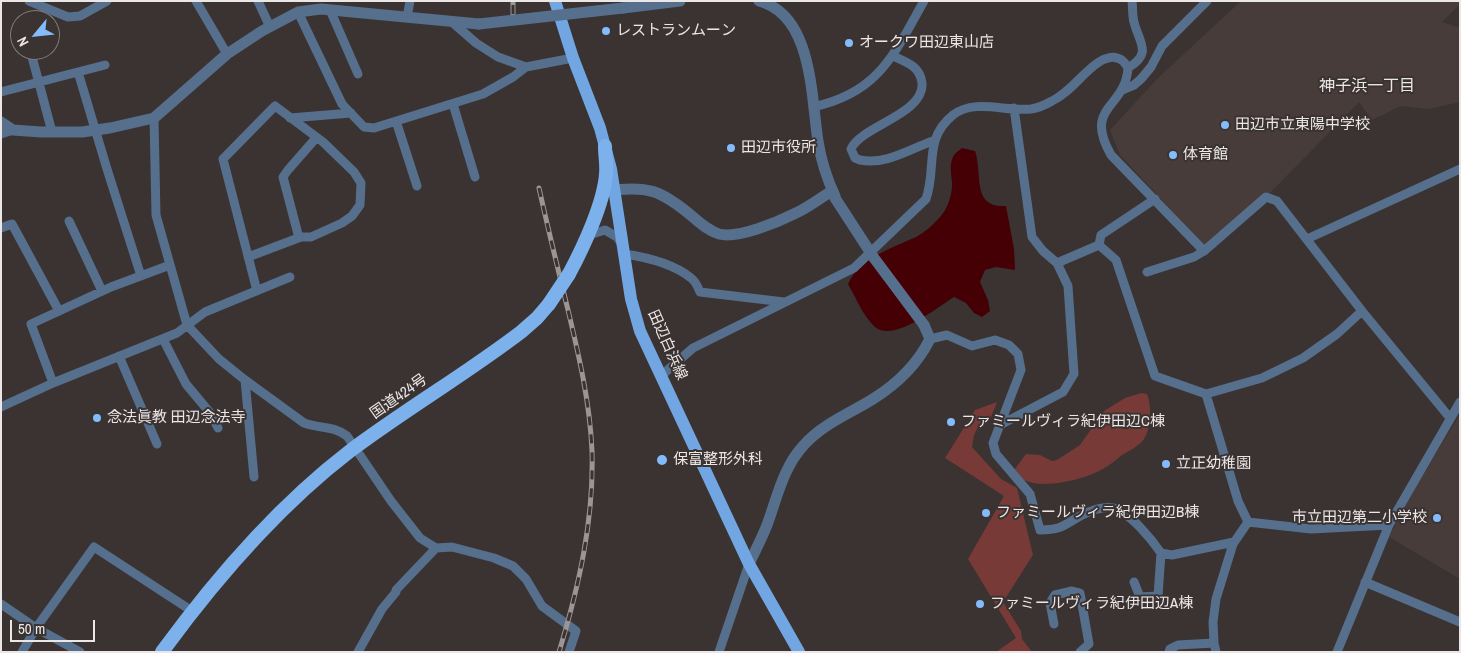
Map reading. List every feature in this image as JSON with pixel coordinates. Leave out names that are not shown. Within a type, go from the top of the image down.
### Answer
[{"type":"highway","name":"国道424号","points":[[162,652],[192,611],[258,534],[293,501],[355,448],[508,342],[537,318],[569,274],[609,191],[605,146]]},
{"type":"main road","points":[[555,1],[573,58],[588,94],[605,146]]},
{"type":"main road","name":"田辺白浜線","points":[[609,191],[623,250],[635,315],[749,564],[799,652]]},
{"type":"street","points":[[30,1],[40,3],[68,17],[80,16],[107,1]]},
{"type":"street","points":[[196,1],[227,54]]},
{"type":"street","points":[[258,1],[270,26]]},
{"type":"street","points":[[408,17],[410,1]]},
{"type":"street","points":[[1,134],[13,130],[52,132],[95,130],[154,118],[227,54],[270,26],[298,12],[324,7],[479,24],[680,1]]},
{"type":"street","points":[[759,1],[779,12],[792,25],[799,39],[808,68],[818,144],[834,194],[874,258],[924,325],[930,339]]},
{"type":"street","points":[[813,107],[827,104],[854,92],[879,74],[893,56],[924,1]]},
{"type":"street","points":[[1128,68],[1137,63],[1143,54],[1134,22],[1132,1]]},
{"type":"street","points":[[1122,90],[1134,85],[1141,79],[1152,67],[1162,46],[1207,1]]},
{"type":"street","points":[[324,7],[358,74]]},
{"type":"street","points":[[298,12],[342,104],[364,127],[374,128],[483,94],[513,77],[526,67],[573,58]]},
{"type":"street","points":[[452,22],[476,43],[498,57],[526,67]]},
{"type":"street","points":[[893,56],[913,65],[919,73],[922,90],[918,99],[856,141],[851,149],[852,154],[860,160],[878,160],[905,154],[933,141]]},
{"type":"street","points":[[662,375],[693,348],[854,268],[926,199],[930,189],[933,141],[941,127],[954,114],[971,106],[1030,109],[1044,106],[1057,99],[1072,87],[1099,62],[1108,58],[1117,58],[1125,63],[1128,68],[1127,81],[1103,115],[1100,127],[1103,141],[1111,155],[1204,251]]},
{"type":"street","points":[[33,60],[52,132]]},
{"type":"street","points":[[1,92],[105,65]]},
{"type":"street","points":[[78,72],[141,276]]},
{"type":"street","points":[[453,104],[475,177]]},
{"type":"street","points":[[248,257],[299,238],[311,237],[342,224],[352,216],[360,205],[361,183],[354,172],[323,142],[276,106],[223,158],[248,257],[257,291]]},
{"type":"street","points":[[1000,425],[1063,392],[1074,374],[1068,286],[1057,263],[1042,251],[1032,237],[1014,108]]},
{"type":"street","points":[[290,118],[351,113]]},
{"type":"street","points":[[154,118],[156,215],[187,325],[219,359],[304,423],[314,427],[338,429],[347,436],[391,502],[420,538],[436,548],[452,547],[494,558],[513,566],[526,579],[542,606],[576,631],[569,652]]},
{"type":"street","points":[[396,121],[417,186]]},
{"type":"street","points":[[1,122],[13,130]]},
{"type":"street","points":[[299,238],[284,177],[316,138]]},
{"type":"street","points":[[1308,239],[1460,169]]},
{"type":"street","points":[[609,191],[622,189],[653,190],[673,201],[712,232],[729,235],[749,231],[795,214],[834,194]]},
{"type":"street","points":[[1147,272],[1194,257],[1204,251],[1266,197],[1277,201],[1362,311],[1450,418]]},
{"type":"street","points":[[1098,246],[1101,235],[1155,199]]},
{"type":"street","points":[[69,221],[102,291]]},
{"type":"street","points":[[1,228],[12,224],[59,311]]},
{"type":"street","points":[[584,244],[592,234],[605,230],[617,237],[623,250],[650,258],[676,269],[692,279],[700,292],[784,302]]},
{"type":"street","points":[[1057,263],[1098,246]]},
{"type":"street","points":[[1098,246],[1116,260],[1155,376],[1206,394],[1262,378],[1293,364],[1337,334],[1362,311]]},
{"type":"street","points":[[54,383],[31,324],[102,291],[170,265]]},
{"type":"street","points":[[1,407],[54,383],[177,333],[205,312],[290,277]]},
{"type":"street","points":[[720,652],[749,564],[766,528],[787,469],[803,446],[829,424],[891,386],[915,364],[930,339],[947,336],[972,346],[995,340],[1009,345],[1018,354],[1021,370],[993,443],[996,454],[1030,494],[1040,530],[1054,530],[1089,512],[1103,508],[1114,508],[1145,532],[1161,553],[1158,596],[1140,597],[1134,582]]},
{"type":"street","points":[[163,339],[186,384],[211,414],[218,428]]},
{"type":"street","points":[[119,356],[158,444]]},
{"type":"street","points":[[245,380],[254,477]]},
{"type":"street","points":[[1206,394],[1238,501],[1248,522]]},
{"type":"street","points":[[1337,652],[1389,525],[1460,402]]},
{"type":"street","points":[[1248,522],[1311,529],[1389,525]]},
{"type":"street","points":[[1169,652],[1170,649],[1178,645],[1215,647],[1213,622],[1216,599],[1234,542],[1248,522]]},
{"type":"street","points":[[1161,553],[1172,555],[1234,542]]},
{"type":"street","points":[[22,652],[36,628],[94,547],[192,611]]},
{"type":"street","points":[[358,652],[382,609],[396,590],[436,548]]},
{"type":"street","points":[[1365,582],[1460,622]]},
{"type":"street","points":[[1054,624],[1050,603],[1055,595],[1072,591],[1080,593],[1089,644],[1080,652]]},
{"type":"street","points":[[1,604],[36,628],[80,652]]},
{"type":"shaded area","name":"田辺市立東陽中学校","points":[[1241,1],[1460,1],[1460,4],[1442,22],[1460,28],[1460,102],[1429,109],[1401,106],[1372,120],[1359,102],[1266,197],[1204,251],[1162,200],[1120,155],[1110,130],[1157,79]]},
{"type":"shaded area","points":[[962,148],[975,151],[980,188],[983,196],[995,205],[1006,206],[1014,249],[1015,270],[996,267],[985,270],[980,282],[988,300],[990,311],[982,317],[974,313],[966,303],[954,297],[915,322],[904,327],[883,331],[875,327],[867,318],[848,284],[853,275],[868,261],[916,237],[932,226],[943,214],[952,191],[951,161]]},
{"type":"shaded area","points":[[1141,393],[1147,394],[1150,405],[1149,423],[1144,439],[1108,466],[1075,480],[1053,484],[1032,483],[1019,476],[1015,469],[1026,454],[1040,455],[1052,461],[1057,460],[1080,445],[1104,411],[1125,398]]},
{"type":"shaded area","points":[[997,402],[989,422],[980,423],[974,435],[972,447],[1001,479],[1017,488],[1033,555],[1003,602],[1021,631],[1022,639],[1032,652],[996,652],[1016,638],[968,559],[1004,496],[945,458],[975,410]]},
{"type":"shaded area","name":"市立田辺第二小学校","points":[[1460,414],[1460,579],[1389,537],[1413,492]]},
{"type":"railway","points":[[513,1],[513,14]]},
{"type":"railway","points":[[539,188],[580,362],[589,415],[592,451],[592,477],[584,553],[559,652]]},
{"type":"place","name":"レストランムーン","points":[[606,31]]},
{"type":"place","name":"オークワ田辺東山店","points":[[849,43]]},
{"type":"place","name":"田辺市立東陽中学校","points":[[1225,125]]},
{"type":"place","name":"田辺市役所","points":[[731,148]]},
{"type":"place","name":"体育館","points":[[1173,155]]},
{"type":"place","name":"念法眞教 田辺念法寺","points":[[97,418]]},
{"type":"place","name":"ファミールヴィラ紀伊田辺C棟","points":[[951,422]]},
{"type":"place","name":"保富整形外科","points":[[662,460]]},
{"type":"place","name":"立正幼稚園","points":[[1166,464]]},
{"type":"place","name":"ファミールヴィラ紀伊田辺B棟","points":[[986,513]]},
{"type":"place","name":"市立田辺第二小学校","points":[[1437,518]]},
{"type":"place","name":"ファミールヴィラ紀伊田辺A棟","points":[[980,604]]},
{"type":"district","name":"神子浜一丁目","points":[[1367,87]]}]
